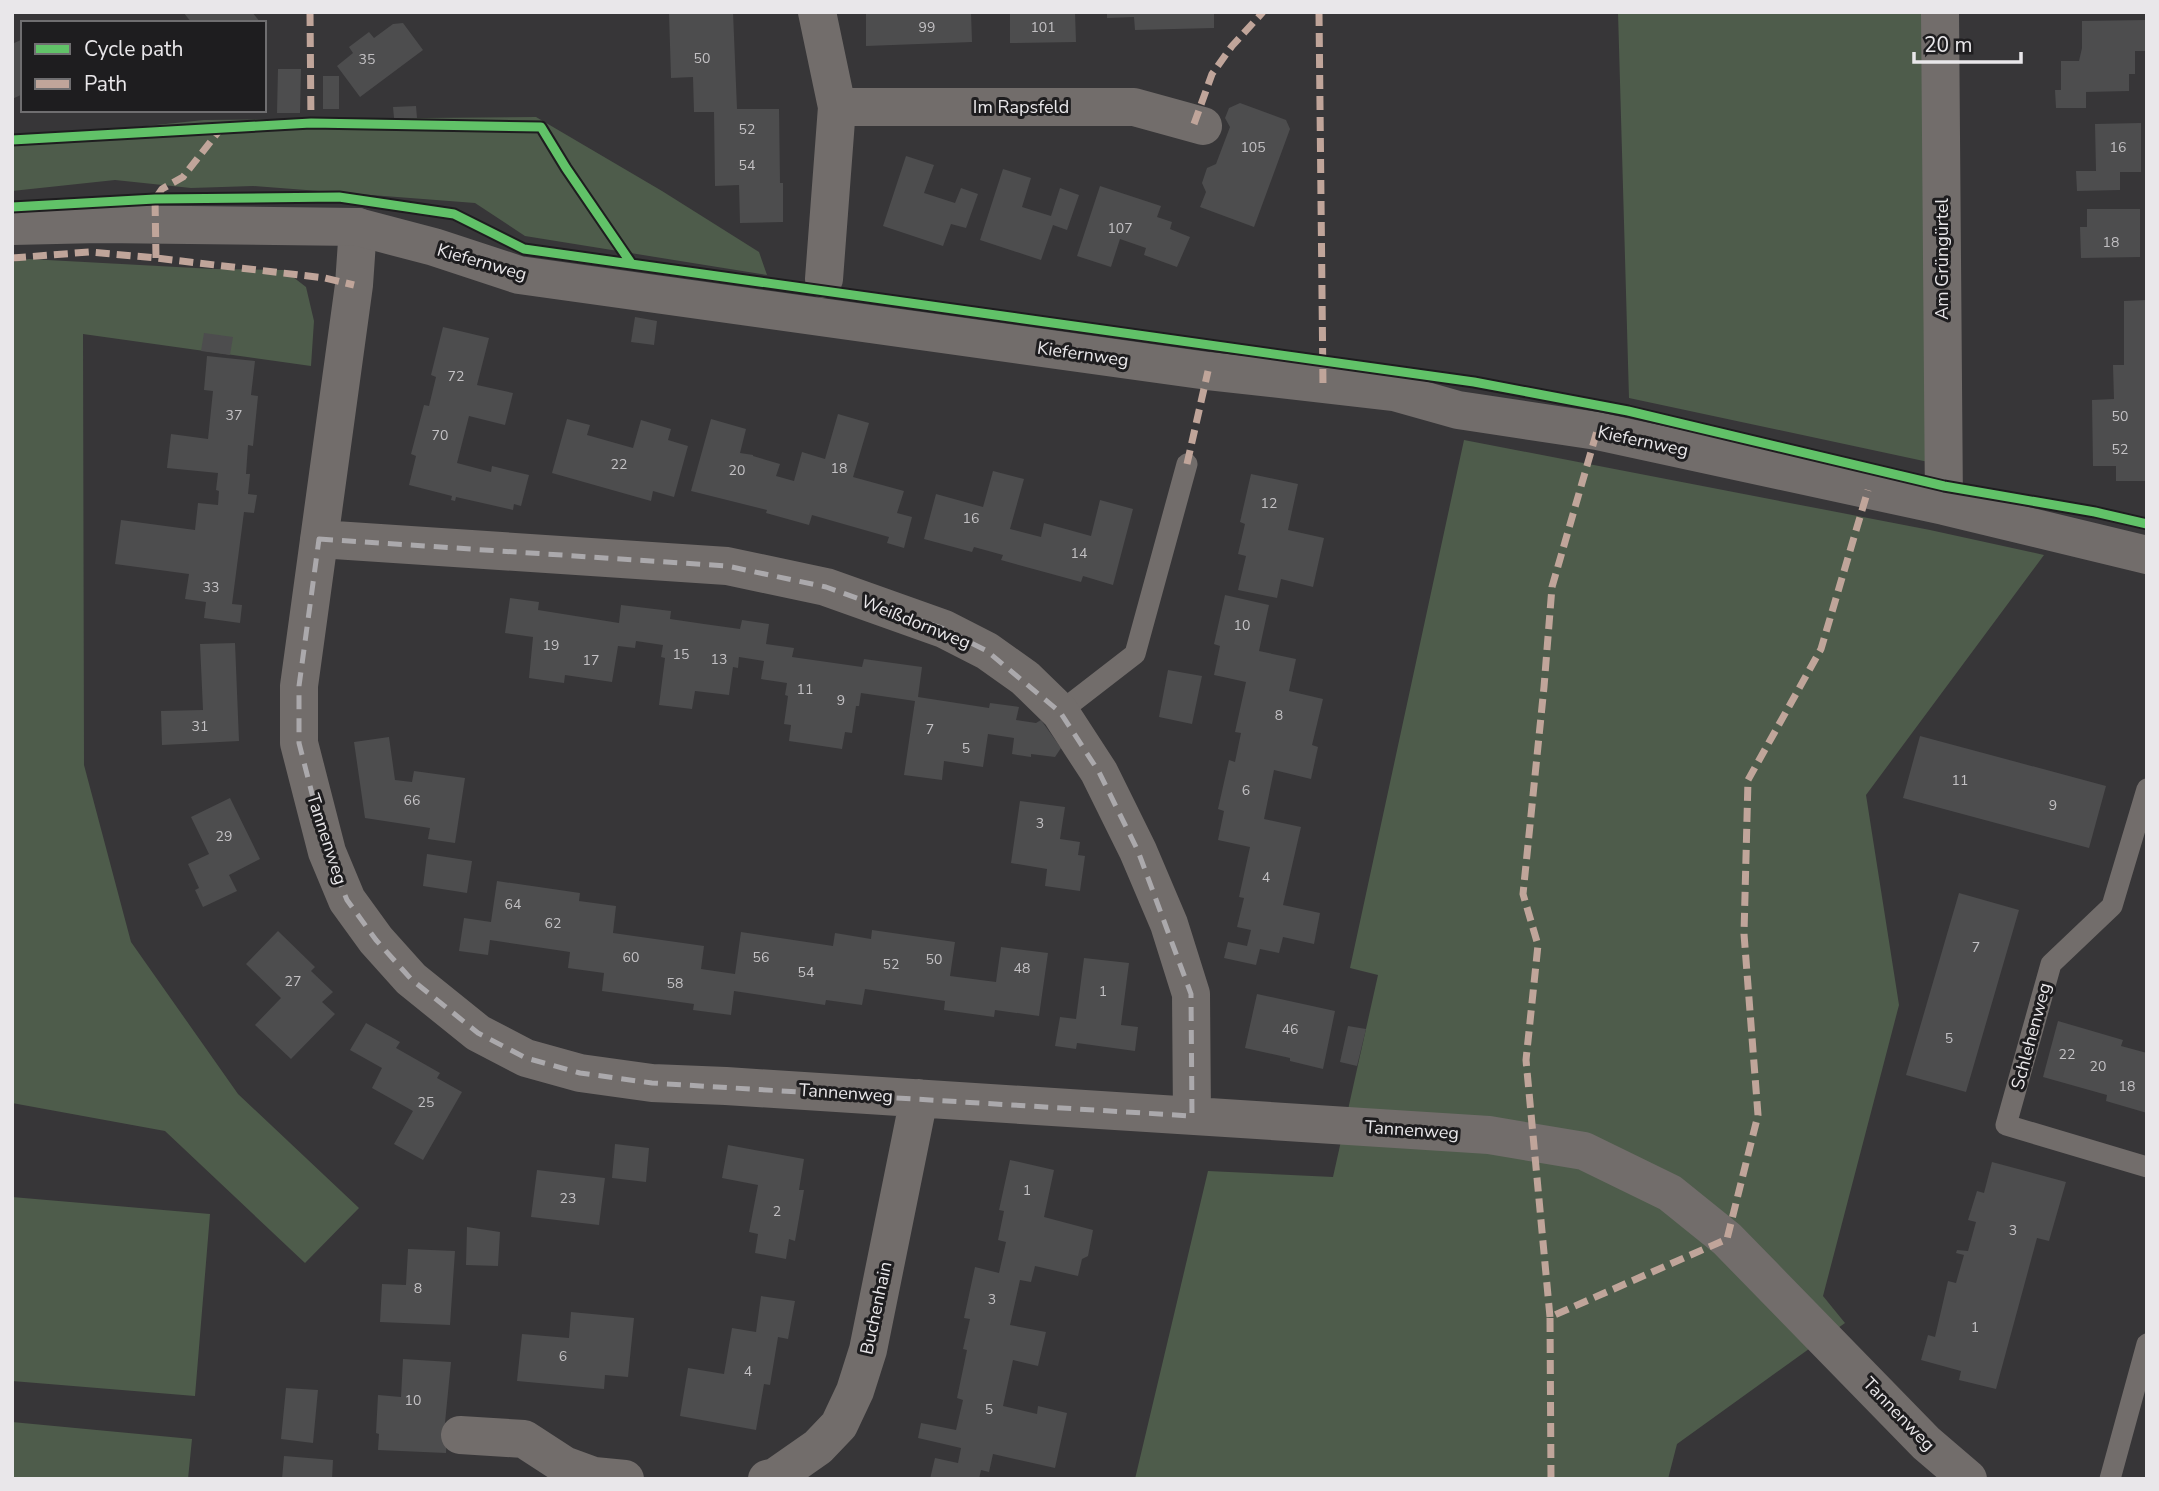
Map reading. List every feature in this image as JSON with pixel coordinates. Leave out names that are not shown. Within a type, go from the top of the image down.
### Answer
[{"type":"street","points":[[817,12],[837,107],[824,279]]},
{"type":"street","name":"Am Grüngürtel","points":[[1940,12],[1944,506]]},
{"type":"street","name":"Im Rapsfeld","points":[[837,107],[1134,107],[1203,126]]},
{"type":"street","name":"Kiefernweg","points":[[12,226],[100,224],[358,227],[434,247],[519,275],[1181,368],[1394,392],[1458,410],[1597,431],[1944,506],[2147,555]]},
{"type":"street","name":"Tannenweg","points":[[358,227],[354,285],[299,686],[299,743],[327,852],[347,900],[376,940],[411,979],[478,1033],[526,1058],[580,1073],[652,1083],[1489,1135],[1584,1151],[1670,1193],[1727,1238],[1926,1443],[1968,1479]]},
{"type":"street","name":"Weißdornweg","points":[[319,539],[727,566],[826,587],[944,629],[987,652],[1025,678],[1060,712],[1099,772],[1138,851],[1169,924],[1191,994],[1192,1116]]},
{"type":"street","name":"Buchenhain","points":[[767,1479],[775,1477],[818,1447],[839,1425],[855,1391],[871,1336],[919,1098]]},
{"type":"street","points":[[460,1435],[524,1439],[564,1465],[594,1476],[625,1479]]},
{"type":"lane","points":[[1060,712],[1135,654],[1187,464]]},
{"type":"lane","name":"Schlehenweg","points":[[2147,789],[2112,906],[2051,964],[2006,1125],[2147,1167]]},
{"type":"lane","points":[[2110,1479],[2147,1344]]},
{"type":"highlighted area","points":[[319,539],[727,566],[826,587],[944,629],[987,651],[1060,712],[1099,772],[1138,851],[1191,994],[1192,1116],[652,1083],[580,1073],[526,1058],[478,1033],[411,979],[376,940],[347,900],[327,852],[299,743],[299,686]]},
{"type":"green space","points":[[1618,12],[1927,12],[1933,463],[1629,398]]},
{"type":"green space","points":[[536,117],[759,252],[767,275],[525,236],[475,203],[253,186],[191,188],[115,180],[12,191],[12,140],[204,120]]},
{"type":"green space","points":[[29,259],[284,270],[306,287],[314,321],[311,366],[83,334],[84,765],[131,942],[238,1094],[359,1208],[305,1263],[165,1131],[12,1103],[12,262]]},
{"type":"green space","points":[[1464,440],[1930,530],[2044,555],[1866,795],[1899,1005],[1823,1296],[1845,1323],[1677,1444],[1668,1479],[1135,1479],[1208,1171],[1333,1177],[1378,975],[1350,968]]},
{"type":"green space","points":[[12,1197],[210,1214],[195,1396],[12,1381]]},
{"type":"green space","points":[[12,1422],[192,1439],[188,1479],[12,1479]]},
{"type":"building","points":[[183,12],[252,12],[259,21],[190,21]]},
{"type":"building","points":[[669,12],[733,12],[737,109],[779,109],[783,222],[740,223],[739,185],[715,186],[714,112],[694,112],[693,77],[671,78]]},
{"type":"building","points":[[866,12],[971,12],[972,42],[866,46]]},
{"type":"building","points":[[1010,12],[1075,12],[1076,42],[1010,43]]},
{"type":"building","points":[[1107,12],[1214,12],[1214,28],[1135,30],[1134,17],[1107,18]]},
{"type":"building","points":[[2147,20],[2147,51],[2135,51],[2135,74],[2129,74],[2129,91],[2086,92],[2086,108],[2056,108],[2055,90],[2061,90],[2061,61],[2079,61],[2082,21]]},
{"type":"building","points":[[403,23],[423,50],[360,97],[337,66],[353,53],[349,47],[369,32],[374,38],[393,24]]},
{"type":"building","points":[[21,40],[21,95],[12,99],[12,44]]},
{"type":"building","points":[[278,69],[301,69],[300,113],[277,113]]},
{"type":"building","points":[[323,76],[339,76],[339,109],[323,109]]},
{"type":"building","points":[[1240,103],[1286,120],[1290,129],[1254,227],[1200,207],[1206,192],[1202,183],[1207,168],[1216,164],[1230,127],[1225,118],[1229,108]]},
{"type":"building","points":[[416,106],[417,118],[394,118],[393,107]]},
{"type":"building","points":[[2141,123],[2141,172],[2120,172],[2120,190],[2077,191],[2076,171],[2096,171],[2095,124]]},
{"type":"building","points":[[906,156],[934,165],[924,193],[955,203],[961,188],[978,194],[966,228],[951,224],[943,246],[883,226]]},
{"type":"building","points":[[1003,169],[1031,178],[1022,207],[1051,216],[1060,188],[1079,195],[1067,230],[1053,225],[1041,260],[980,240]]},
{"type":"building","points":[[1100,186],[1161,206],[1157,217],[1172,222],[1170,229],[1190,237],[1177,267],[1144,255],[1146,248],[1120,239],[1111,267],[1077,256]]},
{"type":"building","points":[[2087,209],[2140,209],[2140,257],[2081,258],[2080,227],[2087,227]]},
{"type":"building","points":[[2147,300],[2146,481],[2116,481],[2116,466],[2093,466],[2092,400],[2114,399],[2113,365],[2124,365],[2124,301]]},
{"type":"building","points":[[635,317],[657,321],[654,345],[631,342]]},
{"type":"building","points":[[443,327],[489,338],[477,385],[513,393],[505,425],[469,416],[457,463],[491,472],[492,466],[529,475],[521,506],[514,504],[513,510],[456,497],[455,501],[451,500],[452,496],[409,485],[416,456],[411,454],[424,405],[429,406],[436,377],[431,375]]},
{"type":"building","points":[[204,333],[233,337],[230,355],[201,351]]},
{"type":"building","points":[[207,356],[255,361],[251,395],[258,396],[253,446],[248,445],[246,474],[250,474],[248,494],[257,495],[254,513],[244,512],[232,604],[242,605],[240,623],[204,618],[206,602],[185,599],[189,574],[115,564],[121,520],[195,530],[198,503],[218,505],[218,473],[167,468],[171,434],[208,439],[213,391],[204,390]]},
{"type":"building","points":[[838,414],[869,423],[853,477],[904,491],[897,513],[912,517],[904,548],[887,543],[889,537],[812,515],[809,525],[766,513],[767,510],[691,491],[711,419],[746,429],[740,453],[780,464],[776,476],[794,481],[802,452],[825,459]]},
{"type":"building","points":[[567,419],[590,425],[587,435],[633,448],[641,420],[671,429],[668,440],[688,446],[674,497],[653,491],[651,501],[552,473]]},
{"type":"building","points":[[993,471],[1024,479],[1010,529],[1041,537],[1044,523],[1091,536],[1100,500],[1133,509],[1113,585],[1083,576],[1081,582],[1001,560],[1003,555],[974,547],[972,552],[924,539],[936,494],[983,507]]},
{"type":"building","points":[[1251,474],[1298,484],[1288,530],[1324,538],[1313,587],[1281,579],[1277,598],[1238,590],[1246,556],[1238,554],[1245,524],[1240,522]]},
{"type":"building","points":[[1225,595],[1269,605],[1259,651],[1296,659],[1289,691],[1323,699],[1312,745],[1318,747],[1311,779],[1274,770],[1264,819],[1301,827],[1283,905],[1320,913],[1314,944],[1283,937],[1279,953],[1260,949],[1256,965],[1224,958],[1228,942],[1247,946],[1251,930],[1237,927],[1244,898],[1239,897],[1250,847],[1218,840],[1224,811],[1218,809],[1229,760],[1235,762],[1241,733],[1235,732],[1246,682],[1214,675],[1220,646],[1214,644]]},
{"type":"building","points":[[510,598],[539,602],[538,610],[619,623],[621,605],[671,611],[670,619],[740,629],[742,620],[769,624],[766,644],[794,648],[792,657],[862,667],[864,659],[922,667],[918,697],[989,708],[990,703],[1019,707],[1016,720],[1036,723],[1041,720],[1061,748],[1055,757],[1012,754],[1014,738],[988,734],[983,767],[944,761],[942,780],[904,775],[915,701],[861,693],[852,733],[845,732],[842,749],[789,741],[791,725],[784,724],[787,683],[761,679],[764,661],[739,657],[738,668],[733,667],[729,695],[695,691],[692,709],[659,705],[665,658],[661,657],[663,645],[636,641],[635,648],[618,646],[612,682],[565,675],[564,683],[529,678],[533,637],[505,633]]},
{"type":"building","points":[[235,643],[239,741],[162,745],[161,711],[203,710],[200,644]]},
{"type":"building","points":[[1168,670],[1202,676],[1192,724],[1159,717]]},
{"type":"building","points":[[1920,736],[2106,786],[2089,848],[1903,798]]},
{"type":"building","points":[[389,737],[395,780],[412,782],[414,771],[465,778],[455,843],[428,839],[430,828],[365,818],[354,742]]},
{"type":"building","points":[[230,798],[260,859],[229,875],[237,891],[203,907],[195,890],[199,888],[188,864],[209,854],[191,817]]},
{"type":"building","points":[[1020,801],[1065,807],[1060,839],[1080,842],[1078,855],[1085,856],[1080,891],[1045,886],[1047,869],[1011,863]]},
{"type":"building","points":[[427,854],[472,861],[467,893],[423,886]]},
{"type":"building","points":[[497,881],[580,893],[579,901],[616,906],[613,933],[704,946],[701,969],[735,974],[741,932],[833,946],[835,933],[871,939],[872,930],[955,942],[950,976],[996,982],[1001,947],[1048,953],[1039,1016],[995,1010],[994,1017],[944,1010],[945,1001],[865,989],[862,1005],[826,1000],[825,1005],[734,991],[731,1015],[693,1010],[694,1004],[602,991],[604,973],[568,968],[570,952],[490,940],[488,955],[459,951],[464,918],[491,922]]},
{"type":"building","points":[[1959,893],[2019,910],[1966,1092],[1906,1075]]},
{"type":"building","points":[[278,931],[315,967],[311,971],[333,992],[322,1002],[335,1014],[291,1059],[255,1025],[281,998],[246,964]]},
{"type":"building","points":[[1084,958],[1129,963],[1121,1025],[1138,1027],[1135,1051],[1077,1043],[1076,1049],[1055,1046],[1060,1017],[1076,1019]]},
{"type":"building","points":[[1257,994],[1335,1011],[1323,1069],[1245,1048]]},
{"type":"building","points":[[2058,1021],[2123,1040],[2121,1046],[2147,1053],[2147,1113],[2106,1101],[2107,1095],[2043,1077]]},
{"type":"building","points":[[366,1023],[400,1042],[396,1048],[440,1073],[437,1078],[462,1092],[423,1160],[394,1144],[413,1111],[372,1088],[382,1068],[350,1050]]},
{"type":"building","points":[[1348,1026],[1366,1029],[1357,1066],[1340,1062]]},
{"type":"building","points":[[615,1144],[649,1148],[646,1182],[612,1178]]},
{"type":"building","points":[[728,1145],[804,1159],[799,1190],[804,1190],[795,1241],[789,1239],[786,1259],[755,1253],[758,1234],[749,1232],[758,1185],[722,1178]]},
{"type":"building","points":[[1010,1160],[1054,1170],[1044,1217],[1093,1230],[1088,1256],[1082,1259],[1078,1276],[1035,1266],[1031,1282],[1020,1280],[1010,1325],[1046,1332],[1038,1366],[1013,1360],[1003,1406],[1037,1414],[1038,1406],[1067,1413],[1055,1468],[993,1454],[989,1472],[981,1470],[979,1479],[930,1479],[935,1458],[958,1463],[961,1448],[918,1438],[921,1423],[956,1430],[963,1400],[957,1398],[967,1350],[963,1349],[970,1319],[964,1318],[975,1267],[999,1273],[1006,1242],[998,1240],[1004,1211],[999,1210]]},
{"type":"building","points":[[1992,1162],[2066,1182],[2049,1241],[2037,1238],[1996,1389],[1959,1380],[1961,1371],[1921,1360],[1928,1335],[1935,1337],[1948,1281],[1956,1283],[1964,1255],[1956,1253],[1957,1250],[1968,1251],[1976,1222],[1968,1220],[1977,1191],[1984,1193]]},
{"type":"building","points":[[537,1170],[605,1178],[599,1225],[531,1217]]},
{"type":"building","points":[[467,1227],[500,1232],[498,1266],[466,1265]]},
{"type":"building","points":[[408,1249],[455,1251],[450,1325],[380,1322],[382,1284],[406,1285]]},
{"type":"building","points":[[761,1296],[795,1301],[788,1339],[778,1337],[770,1385],[764,1384],[756,1430],[680,1416],[688,1368],[724,1374],[732,1328],[756,1332]]},
{"type":"building","points":[[571,1312],[634,1318],[628,1377],[605,1375],[604,1389],[517,1381],[522,1334],[569,1338]]},
{"type":"building","points":[[403,1359],[451,1362],[444,1433],[447,1434],[446,1453],[378,1450],[378,1395],[401,1397]]},
{"type":"building","points":[[286,1388],[318,1390],[313,1443],[281,1439]]},
{"type":"building","points":[[284,1456],[333,1460],[332,1479],[282,1479]]},
{"type":"marked path","points":[[310,12],[311,123]]},
{"type":"marked path","points":[[1194,124],[1212,74],[1232,46],[1263,12]]},
{"type":"marked path","points":[[1319,12],[1323,386]]},
{"type":"marked path","points":[[156,258],[155,199],[162,189],[183,177],[222,127]]},
{"type":"marked path","points":[[12,258],[89,252],[325,278],[354,285]]},
{"type":"marked path","points":[[1187,464],[1208,371]]},
{"type":"marked path","points":[[1550,1317],[1526,1060],[1538,945],[1523,894],[1552,587],[1597,431]]},
{"type":"marked path","points":[[1551,1479],[1550,1317],[1727,1239],[1758,1115],[1744,934],[1748,780],[1821,649],[1868,490]]},
{"type":"cycle path","points":[[12,140],[311,123],[541,127],[631,263]]},
{"type":"cycle path","points":[[12,207],[155,199],[339,197],[454,214],[524,249],[1474,382],[1628,411],[1944,486],[2095,512],[2147,524]]}]
